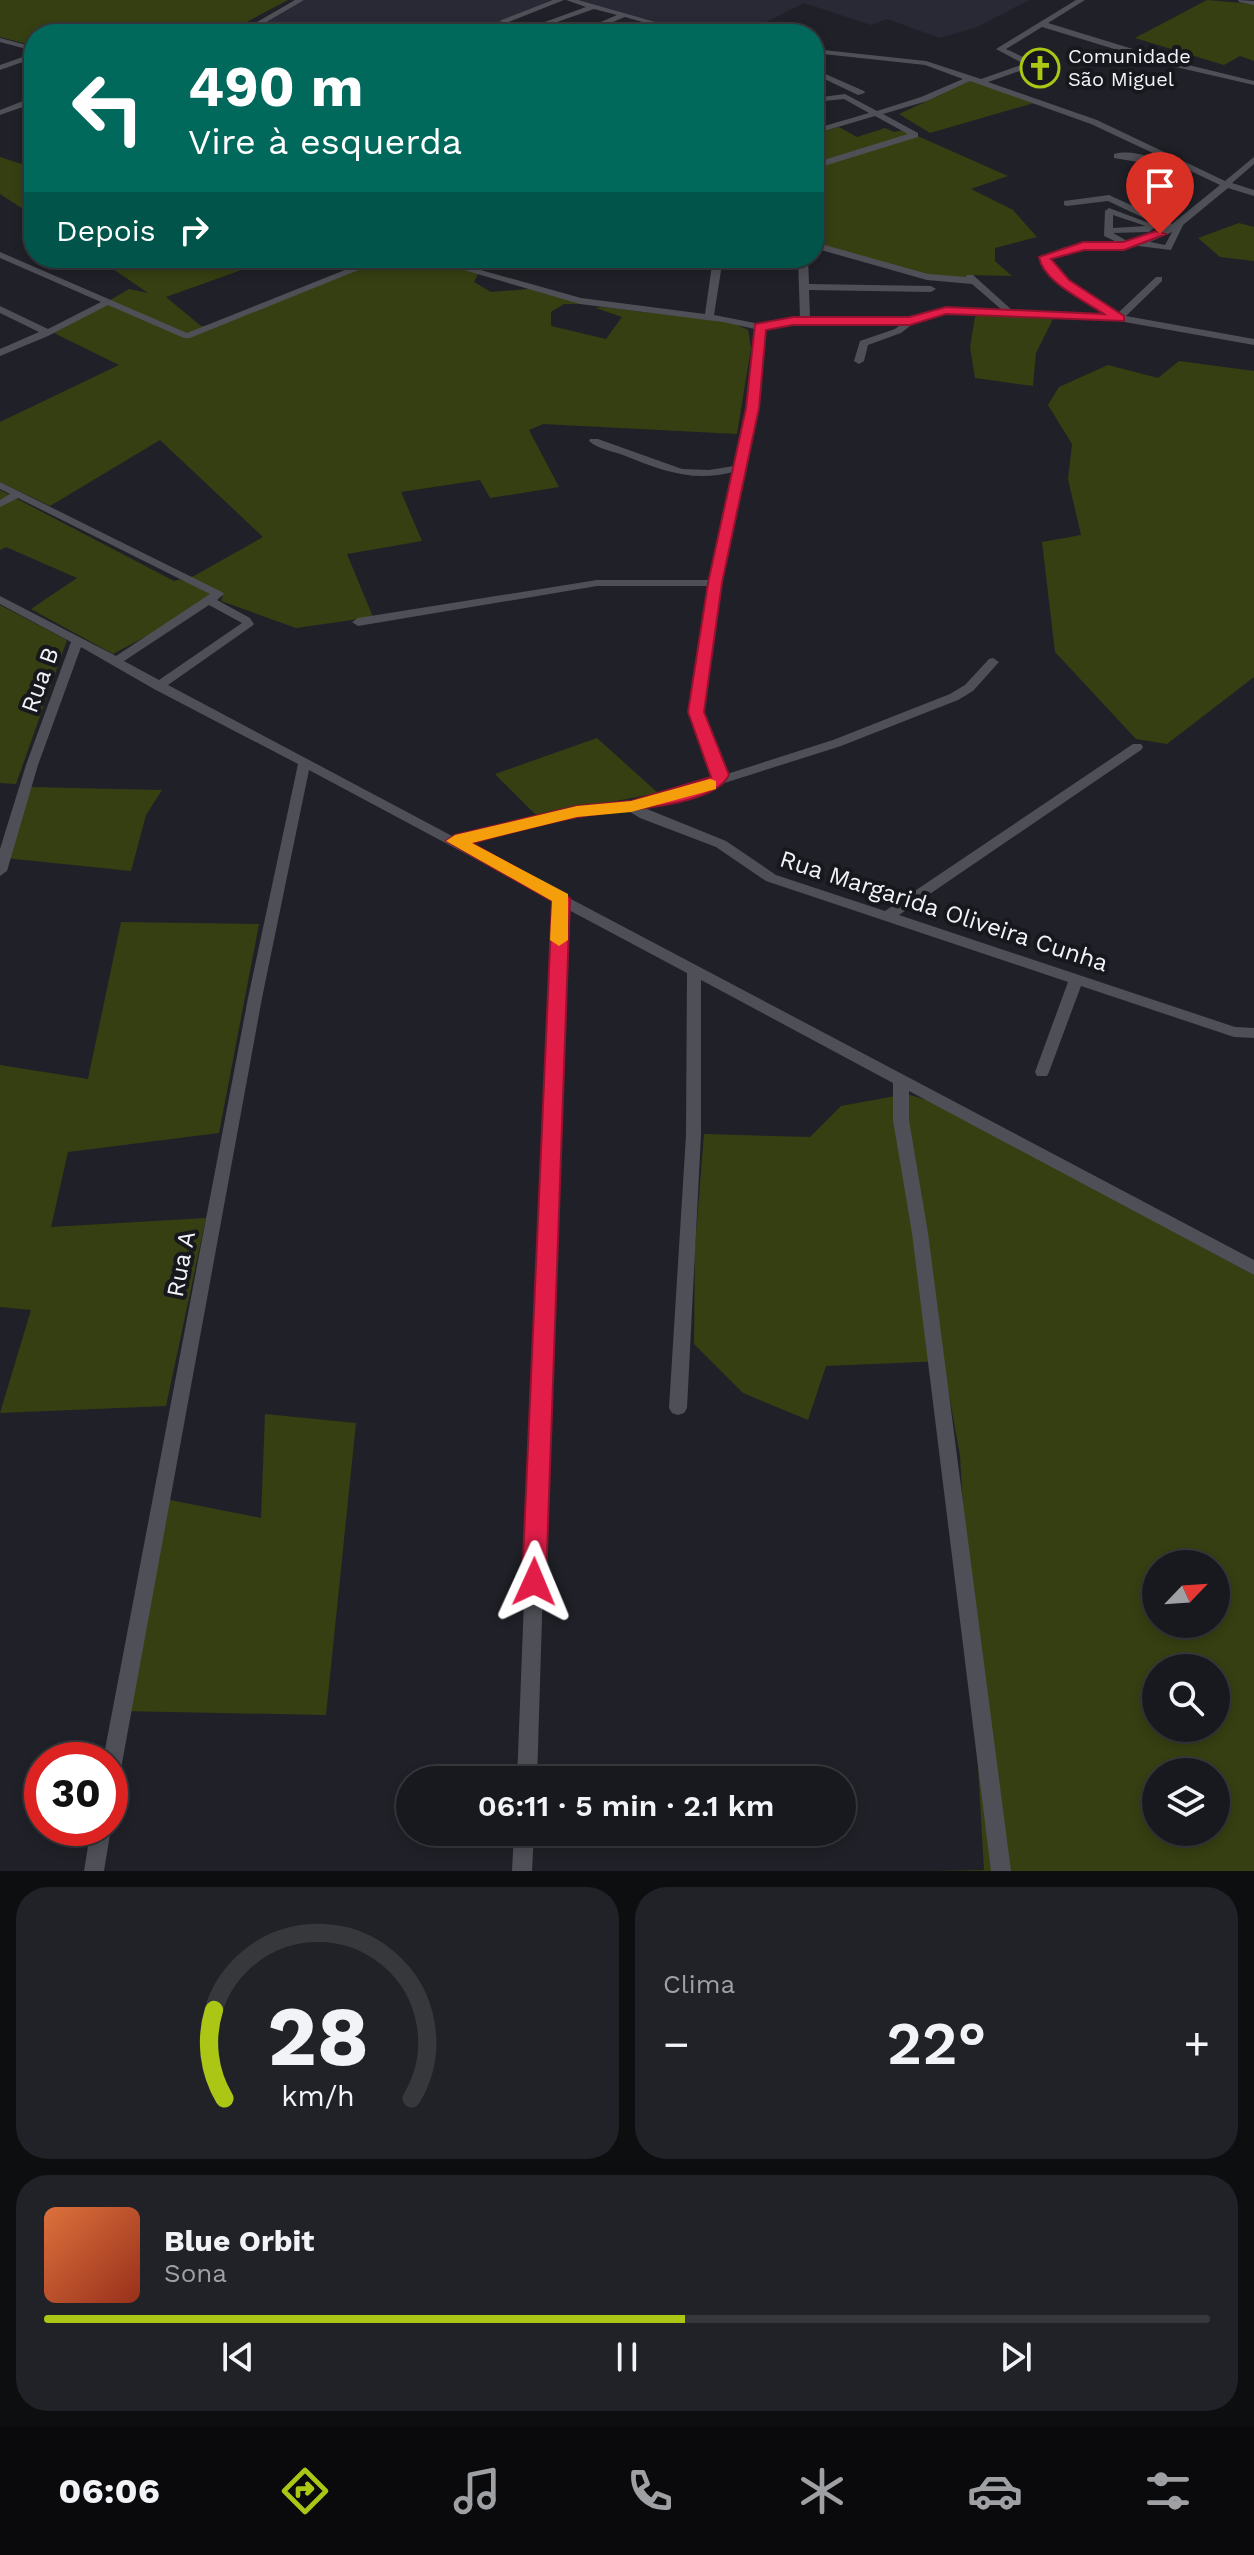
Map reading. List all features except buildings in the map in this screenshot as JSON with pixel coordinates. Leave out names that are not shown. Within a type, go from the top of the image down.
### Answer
[{"type":"street","points":[[258,24],[300,0]]},
{"type":"street","points":[[503,21],[560,0]]},
{"type":"street","points":[[570,0],[657,24]]},
{"type":"street","points":[[981,82],[1031,64],[999,51],[1081,0]]},
{"type":"street","points":[[1242,0],[1254,3]]},
{"type":"street","points":[[545,24],[593,7]]},
{"type":"street","points":[[602,24],[624,15]]},
{"type":"street","points":[[1042,24],[1170,63],[1254,83]]},
{"type":"street","points":[[0,40],[24,48]]},
{"type":"street","points":[[824,52],[908,59],[971,78],[1094,122],[1225,184],[1254,193]]},
{"type":"street","points":[[0,68],[24,57]]},
{"type":"street","points":[[824,76],[892,109]]},
{"type":"street","points":[[824,129],[892,109],[971,78]]},
{"type":"street","points":[[824,98],[837,95],[880,113],[915,135],[824,163]]},
{"type":"street","points":[[0,113],[24,104]]},
{"type":"street","points":[[1144,159],[1197,171]]},
{"type":"street","points":[[1119,318],[1065,282],[1044,259],[1049,254],[1083,246],[1131,243],[1176,227],[1254,160]]},
{"type":"street","points":[[1067,203],[1106,197],[1176,227]]},
{"type":"street","points":[[1160,228],[1109,211],[1112,239],[1168,248],[1176,227]]},
{"type":"street","points":[[1109,231],[1176,227]]},
{"type":"street","points":[[824,248],[927,277],[970,278],[1009,312]]},
{"type":"street","points":[[0,255],[24,265]]},
{"type":"street","points":[[30,268],[187,336],[358,268]]},
{"type":"street","points":[[463,268],[580,301],[709,317],[760,327],[805,321],[910,321],[939,313],[1009,312],[1119,318],[1254,342]]},
{"type":"street","points":[[709,317],[716,268]]},
{"type":"street","points":[[803,268],[805,321]]},
{"type":"street","points":[[927,277],[939,313]]},
{"type":"street","points":[[1119,318],[1159,279]]},
{"type":"street","points":[[804,287],[931,289]]},
{"type":"street","points":[[0,353],[108,302]]},
{"type":"street","points":[[0,309],[46,329],[45,334]]},
{"type":"street","points":[[859,361],[863,343],[898,331],[910,321]]},
{"type":"street","points":[[718,781],[721,775],[696,712],[715,583],[752,408],[760,327]]},
{"type":"street","points":[[594,441],[686,475],[708,476],[738,468]]},
{"type":"street","points":[[0,485],[217,593],[211,601],[115,662]]},
{"type":"street","points":[[0,504],[18,494]]},
{"type":"street","points":[[358,622],[597,583],[715,583]]},
{"type":"street","points":[[0,599],[304,764],[455,841],[1254,1268]]},
{"type":"street","points":[[158,686],[248,624],[211,601]]},
{"type":"street","name":"Rua B","points":[[0,871],[32,765],[77,641]]},
{"type":"street","points":[[455,841],[577,811],[631,806],[702,789],[718,781],[837,743],[954,697],[969,688],[993,662]]},
{"type":"street","points":[[888,916],[1137,747]]},
{"type":"street","name":"Rua A","points":[[116,1742],[255,998],[304,764]]},
{"type":"street","name":"Rua Margarida Oliveira Cunha","points":[[631,806],[645,815],[721,844],[771,878],[1234,1032],[1254,1033]]},
{"type":"street","points":[[527,1766],[552,1065],[561,898]]},
{"type":"street","points":[[678,1408],[694,1182],[697,1079],[694,971]]},
{"type":"street","points":[[1042,1072],[1076,979]]},
{"type":"street","points":[[901,1080],[903,1132],[914,1192],[1001,1871]]},
{"type":"street","points":[[94,1871],[98,1846]]},
{"type":"street","points":[[522,1871],[523,1846]]},
{"type":"shaded area","points":[[298,0],[560,0],[492,24],[257,24]]},
{"type":"shaded area","points":[[570,0],[1029,0],[977,27],[940,38],[887,19],[871,25],[804,3],[763,24],[656,24]]},
{"type":"green space","points":[[0,0],[288,0],[243,24],[24,24],[24,43],[0,37]]},
{"type":"green space","points":[[1207,0],[1254,4],[1254,61],[1240,56],[1224,65],[1135,38]]},
{"type":"green space","points":[[972,80],[1034,103],[930,133],[899,114]]},
{"type":"green space","points":[[839,127],[857,137],[885,128],[894,132],[904,130],[1008,176],[971,189],[1013,210],[1037,237],[995,248],[995,261],[1012,276],[968,275],[974,281],[925,277],[824,248],[824,131]]},
{"type":"green space","points":[[0,157],[24,165],[24,210],[0,194]]},
{"type":"green space","points":[[1239,223],[1254,227],[1254,261],[1220,257],[1198,238]]},
{"type":"green space","points":[[112,268],[247,268],[166,297],[201,326],[217,326],[359,268],[481,268],[474,282],[491,292],[529,289],[585,304],[564,304],[551,312],[551,326],[606,339],[622,317],[596,308],[731,322],[748,330],[751,348],[737,434],[543,424],[529,430],[559,487],[490,498],[480,480],[401,492],[422,541],[347,554],[373,617],[296,628],[221,601],[223,595],[113,654],[31,609],[77,578],[6,547],[0,550],[0,490],[174,581],[194,576],[263,537],[160,440],[50,506],[0,482],[0,422],[119,365],[54,333],[129,289],[148,293]]},
{"type":"green space","points":[[980,314],[1054,317],[1036,353],[1033,386],[975,378],[970,347],[975,317]]},
{"type":"green space","points":[[1179,361],[1254,371],[1254,677],[1167,744],[1136,739],[1055,652],[1042,542],[1081,535],[1068,479],[1072,444],[1048,405],[1059,387],[1108,365],[1158,378]]},
{"type":"green space","points":[[0,605],[67,640],[16,784],[0,783]]},
{"type":"green space","points":[[597,738],[658,793],[537,816],[495,774]]},
{"type":"green space","points":[[29,787],[162,790],[146,815],[131,871],[5,858]]},
{"type":"green space","points":[[121,922],[259,924],[219,1133],[68,1152],[51,1227],[206,1218],[166,1406],[0,1413],[31,1310],[0,1307],[0,1065],[88,1079]]},
{"type":"green space","points":[[907,1094],[933,1102],[1254,1275],[1254,1871],[937,1871],[984,1870],[960,1456],[943,1361],[826,1366],[808,1420],[743,1393],[694,1344],[695,1247],[704,1134],[810,1137],[841,1106]]},
{"type":"green space","points":[[265,1414],[356,1423],[326,1715],[122,1711],[165,1499],[261,1518]]},
{"type":"slow traffic","points":[[559,940],[561,898],[455,841],[577,811],[631,806],[710,785]]},
{"type":"place","name":"Comunidade São Miguel","points":[[1040,68]]},
{"type":"route","points":[[534,1582],[552,1065],[561,898],[455,841],[577,811],[631,806],[702,789],[718,781],[721,775],[696,720],[696,712],[715,583],[752,408],[760,327],[793,321],[901,322],[946,311],[1119,318],[1065,282],[1046,265],[1045,257],[1090,245],[1124,246],[1160,234]]}]
